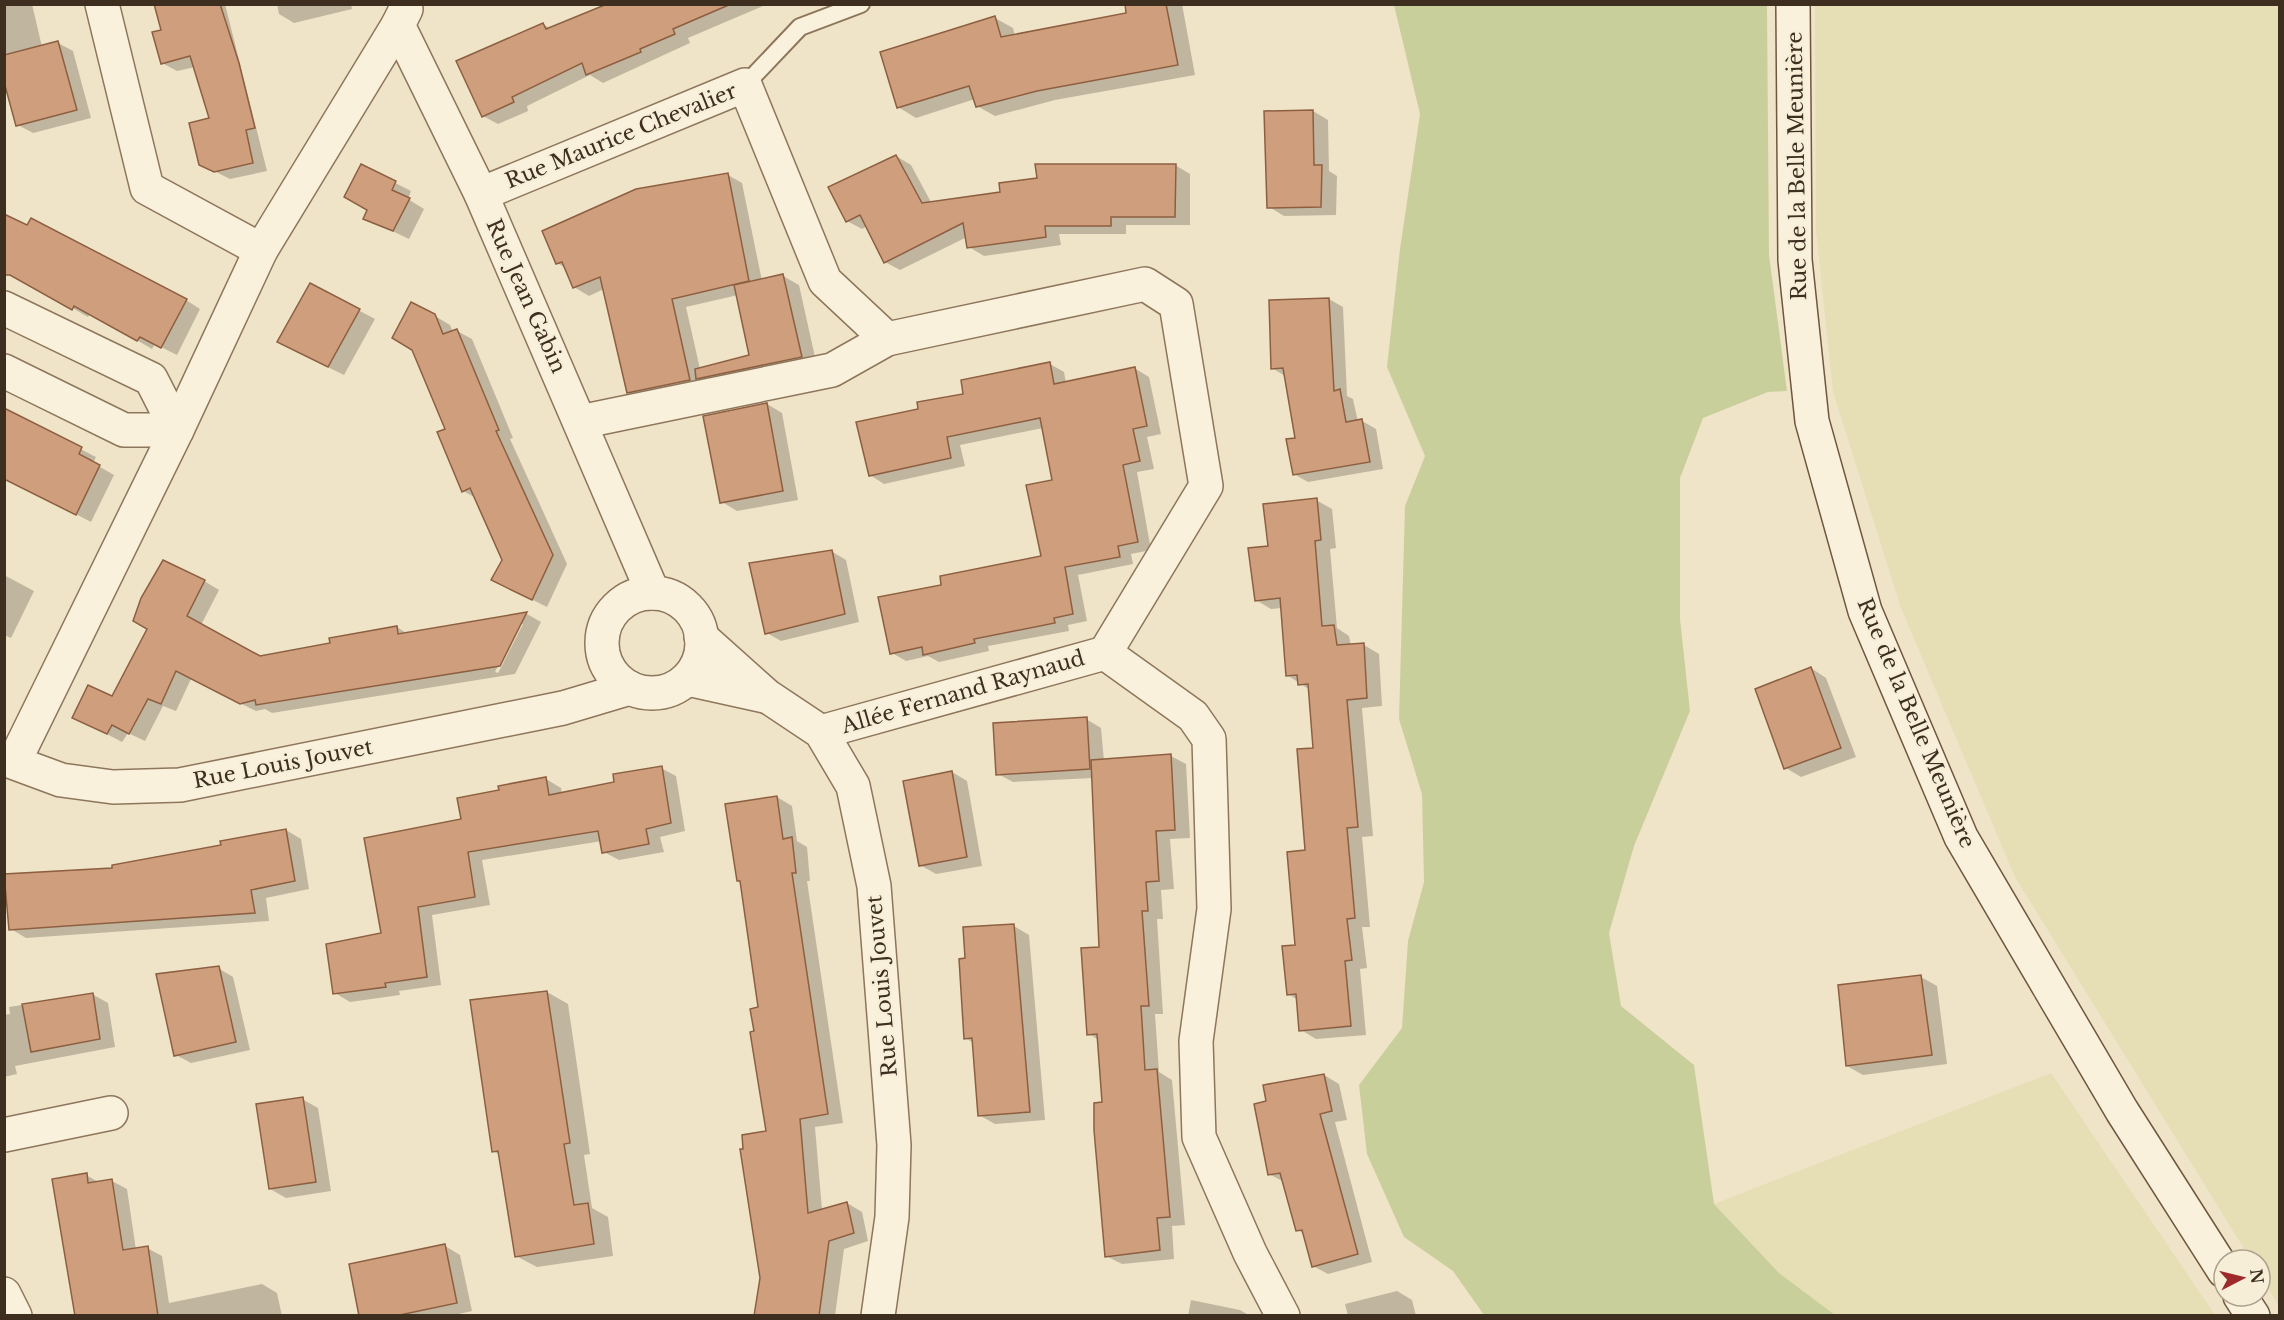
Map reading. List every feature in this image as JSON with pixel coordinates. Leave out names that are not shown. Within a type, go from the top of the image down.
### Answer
[{"type":"street","points":[[102,4],[147,188],[261,250]]},
{"type":"street","name":"Rue de la Belle Meunière","points":[[1793,4],[1795,260],[1812,421],[1865,611],[1960,837],[2122,1111],[2212,1251]]},
{"type":"street","points":[[9,760],[177,430],[261,250],[403,15]]},
{"type":"street","name":"Rue Jean Gabin","points":[[403,15],[653,593]]},
{"type":"street","name":"Rue Maurice Chevalier","points":[[481,194],[745,85],[825,281],[887,339]]},
{"type":"street","points":[[580,422],[832,370],[887,339],[1145,284],[1176,304],[1206,486],[1105,653],[1193,716],[1209,739],[1214,909],[1196,1041],[1199,1137],[1250,1253],[1282,1316]]},
{"type":"street","points":[[4,308],[151,379],[177,430]]},
{"type":"street","points":[[4,371],[124,430],[177,430]]},
{"type":"street","points":[[653,593],[673,598],[690,611],[701,637],[701,653],[696,667],[687,679],[674,688],[659,693],[644,693],[619,678],[602,645],[604,629],[611,615],[622,603],[636,595],[653,593]]},
{"type":"street","name":"Rue Louis Jouvet","points":[[701,637],[767,696],[821,732],[853,786],[874,886],[894,1145],[892,1216],[878,1316]]},
{"type":"street","name":"Allée Fernand Raynaud","points":[[821,732],[1105,653]]},
{"type":"street","name":"Rue Louis Jouvet","points":[[9,760],[61,780],[113,787],[180,785],[563,708],[619,678]]},
{"type":"street","name":"Rue Louis Jouvet","points":[[687,679],[767,696]]},
{"type":"street","points":[[4,1135],[111,1113]]},
{"type":"street","points":[[4,1294],[15,1316]]},
{"type":"lane","points":[[745,85],[800,27],[861,4]]},
{"type":"shaded area","points":[[1815,5],[2279,5],[2279,1306],[2272,1295],[2272,1248],[2244,1248],[2015,877],[1901,608],[1833,392],[1816,230]]},
{"type":"shaded area","points":[[2051,1073],[2215,1315],[1835,1315],[1779,1273],[1714,1204]]},
{"type":"green space","points":[[1394,5],[1767,5],[1769,255],[1787,391],[1768,392],[1703,418],[1680,478],[1680,619],[1690,711],[1634,846],[1609,933],[1621,1006],[1694,1065],[1714,1204],[1779,1273],[1835,1315],[1484,1315],[1453,1271],[1404,1237],[1367,1154],[1359,1085],[1402,1028],[1408,941],[1424,882],[1422,794],[1399,719],[1405,506],[1425,456],[1387,367],[1400,249],[1420,114]]},
{"type":"building","points":[[154,4],[220,4],[239,63],[255,128],[246,130],[253,163],[214,172],[199,165],[189,123],[209,118],[190,56],[161,64],[152,32],[161,30]]},
{"type":"building","points":[[607,4],[731,4],[673,29],[675,34],[640,49],[641,52],[586,75],[582,63],[512,97],[514,102],[482,117],[456,61],[543,23],[546,29]]},
{"type":"building","points":[[1125,4],[1166,4],[1178,65],[1037,91],[976,107],[969,86],[897,108],[880,52],[995,16],[1001,37],[1126,13]]},
{"type":"building","points":[[58,41],[77,110],[16,126],[4,82],[4,55]]},
{"type":"building","points":[[1313,110],[1314,165],[1322,165],[1321,207],[1267,208],[1264,111]]},
{"type":"building","points":[[896,155],[922,203],[1000,192],[999,183],[1037,178],[1035,164],[1176,164],[1175,217],[1111,217],[1111,226],[1045,226],[1046,237],[967,248],[963,223],[884,263],[860,215],[846,222],[828,187]]},
{"type":"building","points":[[361,164],[396,181],[392,190],[410,198],[393,231],[363,219],[367,210],[344,197]]},
{"type":"building","points":[[728,173],[749,281],[672,299],[690,380],[627,393],[600,277],[573,288],[562,262],[556,264],[542,231],[636,189]]},
{"type":"building","points":[[4,214],[27,225],[31,218],[187,299],[161,348],[140,337],[137,341],[74,306],[72,310],[10,275],[4,275]]},
{"type":"building","points":[[783,274],[802,357],[696,379],[695,369],[749,355],[734,285]]},
{"type":"building","points":[[310,283],[360,309],[328,367],[277,342]]},
{"type":"building","points":[[1329,298],[1334,391],[1340,389],[1346,422],[1362,419],[1370,462],[1293,475],[1286,439],[1295,438],[1283,368],[1271,369],[1269,300]]},
{"type":"building","points":[[411,302],[435,314],[443,334],[457,329],[499,430],[496,431],[553,555],[532,600],[491,580],[502,560],[470,488],[462,492],[437,432],[445,429],[412,350],[392,338]]},
{"type":"building","points":[[1050,362],[1054,384],[1135,367],[1147,426],[1133,429],[1140,461],[1123,465],[1138,542],[1118,546],[1120,557],[1065,567],[1073,614],[1054,618],[1055,623],[974,639],[975,643],[923,655],[922,647],[890,654],[878,597],[941,585],[940,576],[1041,556],[1026,485],[1052,480],[1040,418],[947,437],[951,458],[869,476],[856,422],[918,409],[917,402],[963,394],[961,380]]},
{"type":"building","points":[[767,403],[783,491],[720,503],[703,416]]},
{"type":"building","points":[[4,408],[82,447],[79,454],[100,465],[76,515],[4,479]]},
{"type":"building","points":[[1317,498],[1321,540],[1315,541],[1322,626],[1334,625],[1337,645],[1364,643],[1367,698],[1347,700],[1358,827],[1347,828],[1355,918],[1347,919],[1352,960],[1345,961],[1351,1026],[1299,1031],[1296,994],[1287,995],[1282,946],[1295,945],[1287,852],[1305,850],[1297,749],[1313,748],[1308,684],[1298,685],[1297,675],[1286,676],[1280,598],[1255,601],[1248,548],[1268,546],[1263,504]]},
{"type":"building","points":[[832,550],[845,614],[765,634],[749,563]]},
{"type":"building","points":[[163,560],[205,580],[187,616],[260,656],[330,643],[329,638],[397,626],[398,634],[527,612],[500,666],[256,705],[255,700],[240,704],[176,671],[161,704],[148,699],[129,734],[112,725],[107,734],[72,718],[88,685],[112,696],[147,629],[133,621],[141,598]]},
{"type":"building","points":[[1811,667],[1841,748],[1784,769],[1755,689]]},
{"type":"building","points":[[1087,717],[1090,769],[996,775],[993,723]]},
{"type":"building","points":[[1171,754],[1175,830],[1156,831],[1159,881],[1146,882],[1148,911],[1142,911],[1149,1006],[1141,1006],[1145,1070],[1157,1069],[1170,1217],[1157,1218],[1160,1250],[1105,1257],[1094,1130],[1094,1103],[1102,1102],[1097,1034],[1087,1035],[1081,948],[1099,947],[1091,760]]},
{"type":"building","points":[[662,766],[671,823],[646,829],[649,844],[602,853],[598,831],[468,852],[475,897],[418,907],[427,977],[385,983],[386,987],[333,994],[326,944],[381,933],[364,838],[461,819],[457,798],[499,790],[498,786],[546,777],[549,795],[614,782],[613,774]]},
{"type":"building","points":[[952,771],[967,857],[919,866],[903,781]]},
{"type":"building","points":[[777,796],[783,839],[792,837],[796,873],[792,873],[828,1114],[800,1119],[808,1213],[847,1202],[854,1233],[829,1241],[819,1316],[754,1316],[760,1278],[740,1149],[743,1149],[742,1135],[766,1131],[750,1032],[754,1031],[750,1009],[758,1007],[740,881],[737,881],[725,804]]},
{"type":"building","points":[[286,829],[295,881],[251,890],[255,913],[9,930],[4,874],[112,868],[112,865],[221,845],[220,841]]},
{"type":"building","points":[[1014,924],[1030,1112],[978,1116],[972,1038],[964,1039],[959,959],[965,958],[963,927]]},
{"type":"building","points":[[219,966],[236,1042],[174,1056],[156,974]]},
{"type":"building","points":[[1921,975],[1932,1055],[1846,1066],[1838,985]]},
{"type":"building","points":[[547,991],[570,1143],[564,1144],[574,1205],[588,1203],[594,1244],[515,1257],[498,1151],[492,1152],[470,1000]]},
{"type":"building","points":[[93,993],[100,1039],[31,1052],[22,1004]]},
{"type":"building","points":[[1324,1074],[1332,1111],[1320,1114],[1358,1254],[1312,1267],[1302,1230],[1296,1231],[1280,1173],[1268,1175],[1254,1104],[1266,1101],[1263,1085]]},
{"type":"building","points":[[303,1097],[316,1182],[269,1189],[256,1104]]},
{"type":"building","points":[[87,1173],[88,1183],[112,1179],[123,1250],[148,1246],[158,1316],[75,1316],[52,1179]]},
{"type":"building","points":[[445,1244],[457,1303],[395,1316],[359,1316],[349,1264]]}]
